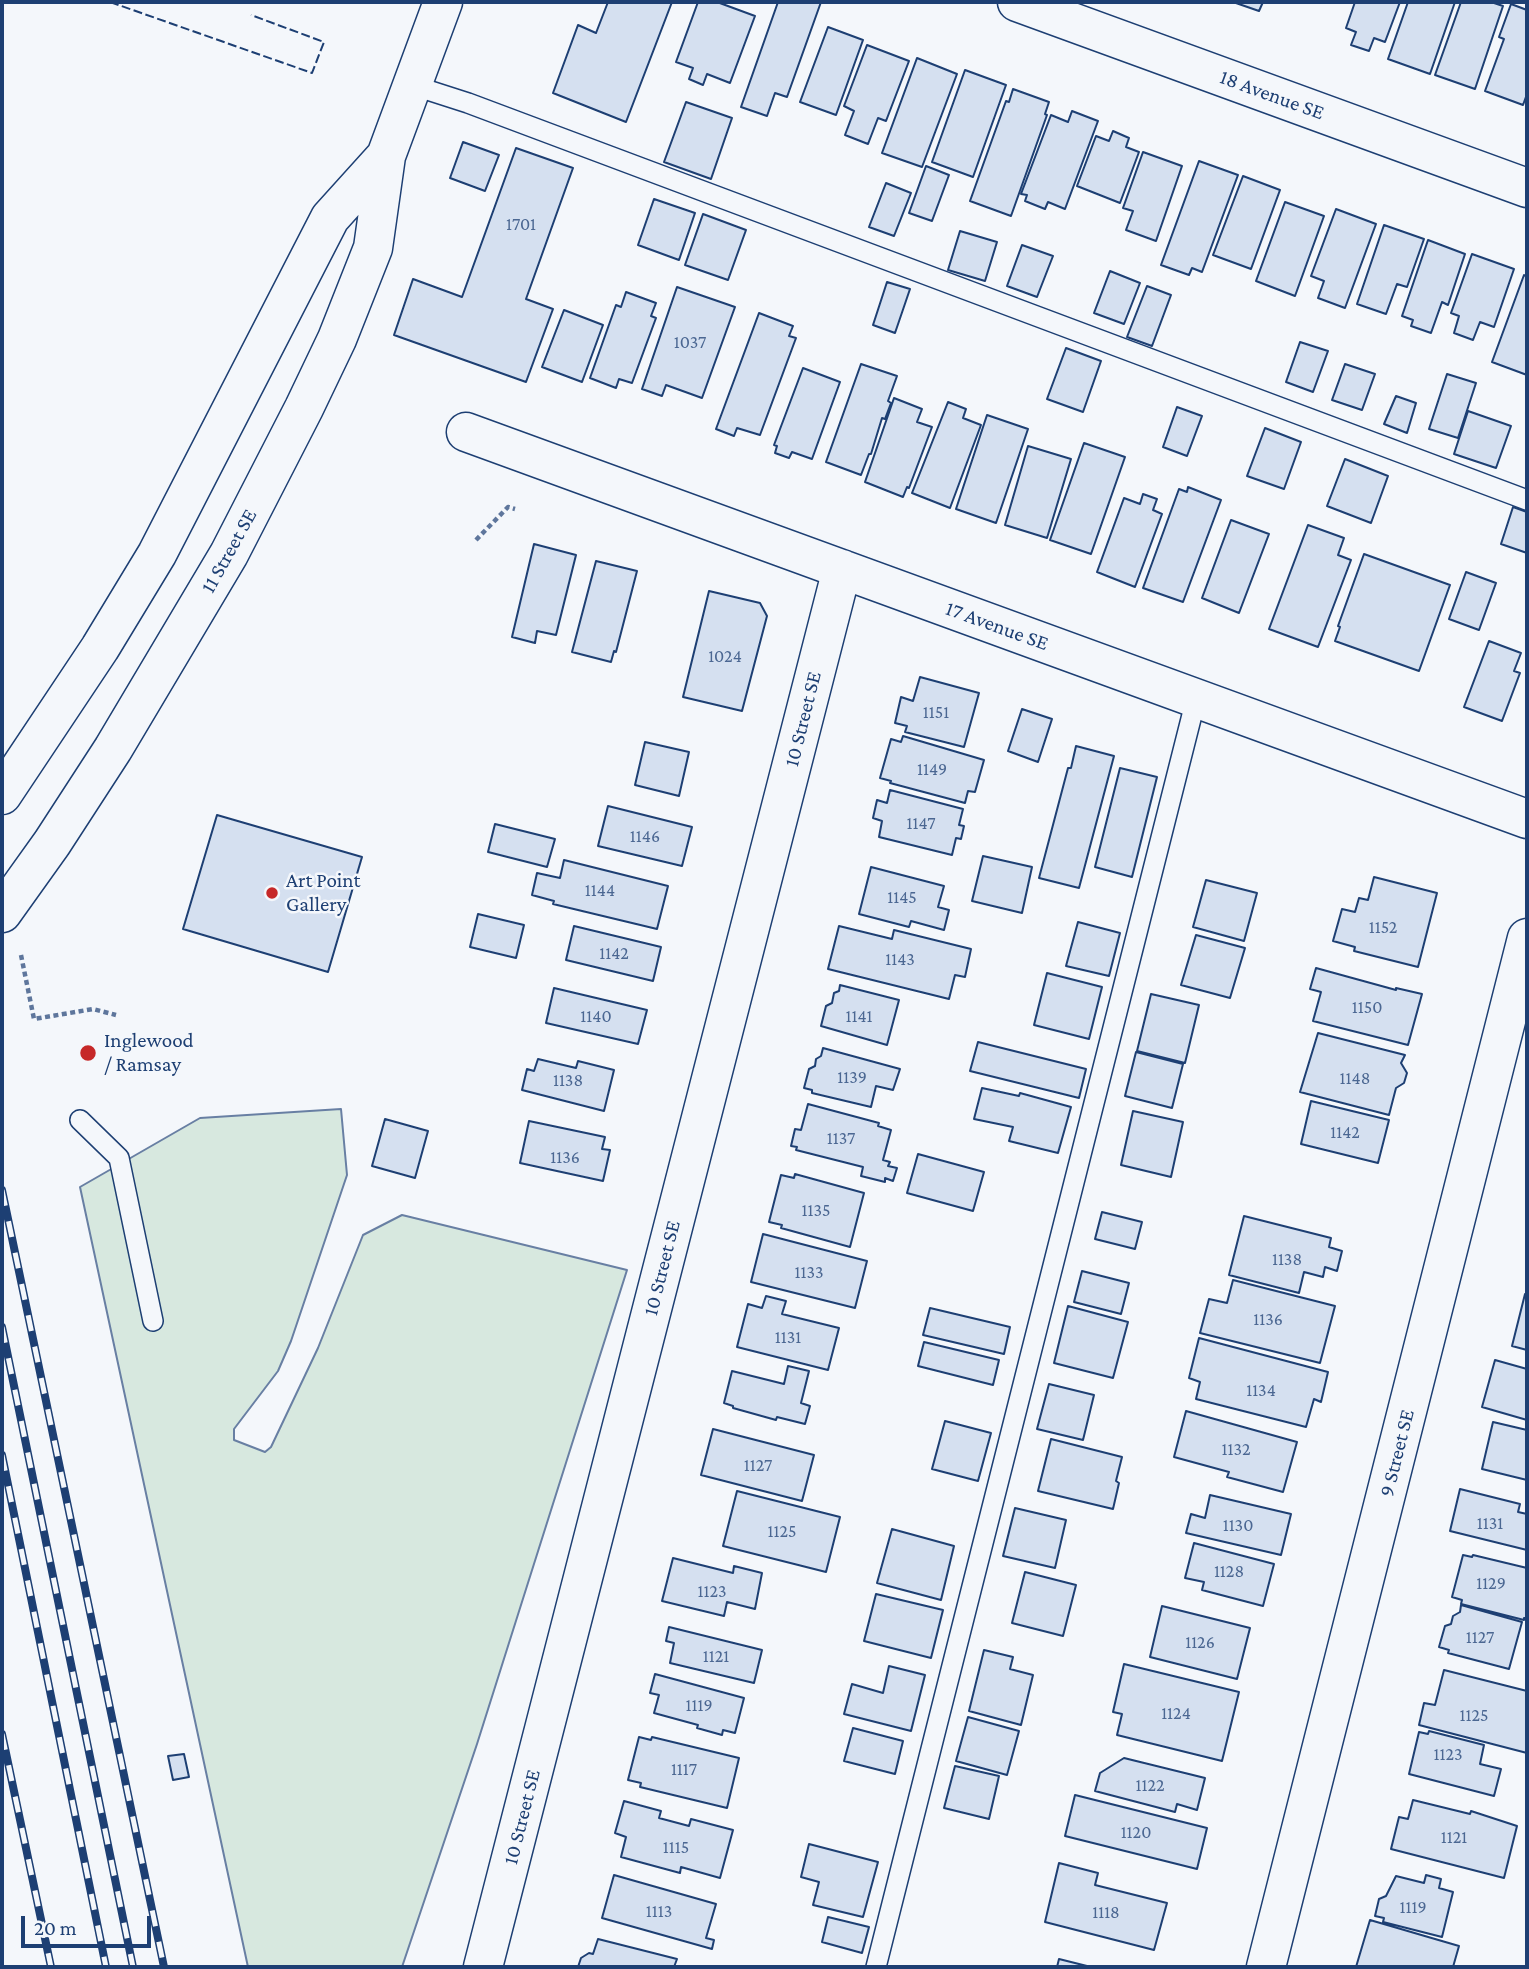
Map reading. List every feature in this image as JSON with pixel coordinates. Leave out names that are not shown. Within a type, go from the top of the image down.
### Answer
[{"type":"street","name":"11 Street SE","points":[[2,914],[113,750],[229,554],[304,408],[337,339],[373,248],[386,156],[443,2]]},
{"type":"street","name":"18 Avenue SE","points":[[1017,2],[1527,188]]},
{"type":"street","name":"11 Street SE","points":[[2,795],[100,648],[157,554],[330,218],[386,156]]},
{"type":"street","name":"17 Avenue SE","points":[[466,432],[1527,820]]},
{"type":"street","name":"10 Street SE","points":[[483,1967],[842,569]]},
{"type":"street","name":"9 Street SE","points":[[1266,1967],[1527,938]]},
{"type":"lane","points":[[412,85],[468,103],[1527,500]]},
{"type":"lane","points":[[876,1967],[1196,699]]},
{"type":"lane","points":[[80,1119],[119,1158],[153,1321]]},
{"type":"path","points":[[476,540],[508,507],[516,509]]},
{"type":"path","points":[[21,955],[34,1020],[93,1009],[116,1015]]},
{"type":"shaded area","points":[[341,1109],[347,1175],[291,1341],[278,1371],[234,1429],[234,1440],[265,1452],[271,1447],[318,1348],[363,1235],[402,1215],[627,1270],[477,1744],[402,1967],[248,1967],[80,1187],[200,1118]]},
{"type":"building","points":[[608,2],[672,2],[626,122],[553,93],[578,25],[596,33]]},
{"type":"building","points":[[698,2],[717,2],[755,16],[730,83],[707,74],[703,85],[689,79],[693,68],[676,62]]},
{"type":"building","points":[[778,2],[821,2],[787,97],[775,93],[767,116],[741,107]]},
{"type":"building","points":[[1233,2],[1263,2],[1259,11]]},
{"type":"building","points":[[1355,2],[1400,2],[1385,42],[1374,38],[1369,51],[1351,45],[1356,32],[1346,28]]},
{"type":"building","points":[[1408,2],[1455,2],[1430,74],[1388,59]]},
{"type":"building","points":[[1461,2],[1491,2],[1503,6],[1475,89],[1435,75]]},
{"type":"building","points":[[1511,4],[1527,10],[1527,94],[1523,105],[1485,91],[1504,39],[1499,37]]},
{"type":"building","points":[[828,27],[863,40],[836,115],[800,102]]},
{"type":"building","points":[[867,45],[909,61],[886,121],[878,118],[868,144],[845,135],[854,111],[844,106]]},
{"type":"building","points":[[917,58],[957,74],[922,167],[882,153]]},
{"type":"building","points":[[965,70],[1006,85],[973,177],[932,162]]},
{"type":"building","points":[[1013,89],[1049,102],[1045,114],[1047,115],[1011,216],[970,201],[1006,101],[1009,102]]},
{"type":"building","points":[[686,102],[732,118],[711,179],[664,162]]},
{"type":"building","points":[[1072,111],[1098,121],[1065,209],[1048,202],[1045,209],[1025,201],[1027,195],[1021,194],[1051,115],[1068,122]]},
{"type":"building","points":[[1113,131],[1129,138],[1126,147],[1139,152],[1120,203],[1077,186],[1096,136],[1109,141]]},
{"type":"building","points":[[463,142],[499,155],[485,191],[450,178]]},
{"type":"building","points":[[516,148],[573,168],[526,299],[553,309],[526,382],[394,335],[413,279],[462,297]]},
{"type":"building","points":[[1143,152],[1182,166],[1156,241],[1126,230],[1133,211],[1123,208]]},
{"type":"building","points":[[1199,161],[1238,175],[1202,272],[1192,268],[1189,275],[1161,265]]},
{"type":"building","points":[[926,166],[949,175],[932,221],[909,213]]},
{"type":"building","points":[[1243,176],[1280,190],[1251,269],[1213,255]]},
{"type":"building","points":[[886,183],[911,193],[894,236],[869,227]]},
{"type":"building","points":[[654,199],[695,213],[679,260],[638,245]]},
{"type":"building","points":[[1285,202],[1324,216],[1295,296],[1256,281]]},
{"type":"building","points":[[1336,209],[1376,224],[1345,308],[1318,298],[1324,281],[1311,276]]},
{"type":"building","points":[[703,214],[746,230],[728,280],[685,265]]},
{"type":"building","points":[[1384,225],[1424,239],[1407,287],[1397,284],[1386,314],[1357,304]]},
{"type":"building","points":[[960,231],[997,242],[985,281],[948,270]]},
{"type":"building","points":[[1428,240],[1465,254],[1448,305],[1442,302],[1431,333],[1411,326],[1413,320],[1402,316]]},
{"type":"building","points":[[1022,245],[1053,256],[1037,297],[1007,286]]},
{"type":"building","points":[[1472,254],[1514,269],[1494,327],[1480,322],[1473,340],[1454,333],[1459,316],[1451,313]]},
{"type":"building","points":[[1110,271],[1140,283],[1124,324],[1094,313]]},
{"type":"building","points":[[1524,275],[1527,277],[1527,375],[1492,362]]},
{"type":"building","points":[[887,282],[910,289],[895,333],[873,325]]},
{"type":"building","points":[[1147,286],[1171,295],[1152,346],[1127,337]]},
{"type":"building","points":[[677,287],[735,307],[702,398],[666,385],[662,396],[642,389]]},
{"type":"building","points":[[626,292],[656,303],[651,316],[656,318],[632,383],[619,379],[616,388],[590,378],[616,305],[621,307]]},
{"type":"building","points":[[564,310],[603,325],[582,382],[542,367]]},
{"type":"building","points":[[759,313],[793,326],[789,336],[796,338],[760,435],[737,428],[734,436],[716,429]]},
{"type":"building","points":[[1300,342],[1328,351],[1313,392],[1286,382]]},
{"type":"building","points":[[1066,348],[1101,361],[1083,412],[1047,399]]},
{"type":"building","points":[[861,364],[897,376],[888,401],[891,403],[885,419],[882,418],[871,454],[861,475],[826,462]]},
{"type":"building","points":[[1345,364],[1375,374],[1362,410],[1332,400]]},
{"type":"building","points":[[803,368],[840,382],[812,459],[792,452],[789,458],[775,453],[777,446],[774,445]]},
{"type":"building","points":[[1447,374],[1476,383],[1458,438],[1429,429]]},
{"type":"building","points":[[1396,396],[1416,403],[1407,433],[1384,424]]},
{"type":"building","points":[[894,398],[922,409],[917,422],[932,427],[903,497],[865,482]]},
{"type":"building","points":[[948,402],[966,409],[963,418],[981,425],[950,508],[912,493]]},
{"type":"building","points":[[1177,407],[1202,416],[1187,456],[1163,447]]},
{"type":"building","points":[[1468,411],[1511,426],[1496,468],[1454,454]]},
{"type":"building","points":[[987,415],[1028,429],[996,523],[956,509]]},
{"type":"building","points":[[1265,428],[1301,442],[1284,489],[1247,476]]},
{"type":"building","points":[[1084,443],[1125,457],[1091,554],[1050,540]]},
{"type":"building","points":[[1028,446],[1071,459],[1047,538],[1005,525]]},
{"type":"building","points":[[1345,459],[1388,476],[1371,523],[1327,506]]},
{"type":"building","points":[[1188,487],[1221,500],[1183,602],[1143,588],[1179,489],[1187,492]]},
{"type":"building","points":[[1143,494],[1157,499],[1153,510],[1162,514],[1135,587],[1097,572],[1124,498],[1140,504]]},
{"type":"building","points":[[1513,507],[1527,512],[1527,553],[1501,544]]},
{"type":"building","points":[[1231,520],[1269,534],[1239,613],[1202,598]]},
{"type":"building","points":[[1308,525],[1344,538],[1338,555],[1351,560],[1318,647],[1269,629]]},
{"type":"building","points":[[534,544],[576,555],[556,635],[537,631],[535,643],[512,637]]},
{"type":"building","points":[[1364,554],[1450,585],[1419,671],[1335,641]]},
{"type":"building","points":[[596,561],[637,571],[611,662],[572,652]]},
{"type":"building","points":[[1466,572],[1496,583],[1479,630],[1449,619]]},
{"type":"building","points":[[709,591],[760,603],[767,616],[742,711],[683,697]]},
{"type":"building","points":[[1489,641],[1521,653],[1514,671],[1520,673],[1502,721],[1464,707]]},
{"type":"building","points":[[920,677],[979,693],[964,747],[905,732],[907,726],[895,723],[901,697],[913,701]]},
{"type":"building","points":[[1022,709],[1052,719],[1038,762],[1008,751]]},
{"type":"building","points":[[903,736],[984,760],[975,792],[968,791],[965,803],[880,778],[891,739],[901,742]]},
{"type":"building","points":[[645,742],[689,752],[679,796],[635,785]]},
{"type":"building","points":[[1076,746],[1114,756],[1079,888],[1039,878]]},
{"type":"building","points":[[1120,768],[1157,777],[1132,877],[1095,867]]},
{"type":"building","points":[[890,790],[963,809],[959,825],[964,826],[961,839],[956,838],[952,855],[879,837],[882,821],[873,818],[877,800],[887,803]]},
{"type":"building","points":[[608,806],[692,827],[682,866],[598,846]]},
{"type":"building","name":"Art Point Gallery","points":[[217,815],[362,857],[328,972],[183,929]]},
{"type":"building","points":[[495,824],[555,839],[547,867],[488,852]]},
{"type":"building","points":[[983,856],[1032,867],[1022,913],[972,901]]},
{"type":"building","points":[[564,860],[668,886],[657,929],[553,904],[554,901],[532,895],[537,873],[560,878]]},
{"type":"building","points":[[871,867],[944,886],[938,907],[949,910],[944,930],[911,921],[909,927],[859,914]]},
{"type":"building","points":[[1374,877],[1437,893],[1418,967],[1354,951],[1355,947],[1333,941],[1342,909],[1355,912],[1359,898],[1368,900]]},
{"type":"building","points":[[1206,880],[1257,893],[1244,941],[1193,927]]},
{"type":"building","points":[[478,914],[524,925],[516,958],[470,947]]},
{"type":"building","points":[[1078,922],[1120,933],[1109,976],[1066,966]]},
{"type":"building","points":[[574,926],[661,947],[653,981],[566,960]]},
{"type":"building","points":[[839,926],[892,939],[894,930],[971,949],[965,977],[955,975],[949,999],[828,969]]},
{"type":"building","points":[[1196,935],[1245,948],[1230,998],[1181,985]]},
{"type":"building","points":[[1316,968],[1396,990],[1422,994],[1408,1045],[1313,1021],[1321,992],[1310,989]]},
{"type":"building","points":[[1047,973],[1102,987],[1089,1039],[1034,1025]]},
{"type":"building","points":[[840,985],[899,1000],[887,1045],[821,1026],[826,1006],[832,1003],[834,993],[839,991]]},
{"type":"building","points":[[554,988],[647,1010],[638,1044],[546,1023]]},
{"type":"building","points":[[1151,994],[1199,1005],[1185,1063],[1137,1051]]},
{"type":"building","points":[[1318,1033],[1405,1055],[1401,1063],[1407,1073],[1404,1083],[1396,1088],[1389,1115],[1300,1092]]},
{"type":"building","points":[[978,1042],[1086,1069],[1079,1098],[970,1071]]},
{"type":"building","points":[[823,1048],[900,1069],[893,1090],[876,1086],[871,1107],[812,1093],[812,1090],[804,1088],[809,1069],[815,1066]]},
{"type":"building","points":[[1136,1052],[1183,1064],[1172,1108],[1125,1096]]},
{"type":"building","points":[[538,1059],[576,1068],[578,1061],[614,1070],[604,1111],[522,1090],[527,1069],[534,1071]]},
{"type":"building","points":[[982,1088],[1019,1096],[1020,1093],[1071,1107],[1058,1153],[1009,1141],[1013,1127],[974,1119]]},
{"type":"building","points":[[1311,1101],[1389,1120],[1378,1163],[1301,1144]]},
{"type":"building","points":[[808,1104],[879,1123],[878,1126],[891,1130],[883,1160],[890,1162],[888,1166],[897,1168],[893,1181],[885,1178],[885,1182],[861,1176],[863,1167],[796,1150],[797,1147],[791,1146],[795,1129],[801,1130]]},
{"type":"building","points":[[1133,1111],[1183,1122],[1171,1177],[1121,1165]]},
{"type":"building","points":[[385,1119],[428,1131],[415,1178],[372,1166]]},
{"type":"building","points":[[529,1121],[605,1137],[602,1149],[610,1150],[603,1181],[520,1163]]},
{"type":"building","points":[[918,1154],[984,1172],[973,1211],[907,1193]]},
{"type":"building","points":[[795,1174],[864,1193],[850,1247],[781,1228],[782,1225],[769,1222],[781,1175],[794,1178]]},
{"type":"building","points":[[1102,1212],[1142,1222],[1135,1249],[1095,1239]]},
{"type":"building","points":[[1244,1216],[1331,1238],[1329,1247],[1342,1251],[1337,1271],[1325,1267],[1323,1277],[1304,1272],[1299,1293],[1229,1275]]},
{"type":"building","points":[[763,1234],[867,1261],[855,1308],[751,1282]]},
{"type":"building","points":[[1082,1271],[1129,1283],[1121,1314],[1074,1302]]},
{"type":"building","points":[[1233,1280],[1335,1306],[1320,1363],[1200,1333],[1209,1299],[1227,1303]]},
{"type":"building","points":[[1525,1294],[1527,1295],[1527,1350],[1512,1346]]},
{"type":"building","points":[[766,1296],[786,1301],[782,1314],[839,1328],[828,1370],[737,1347],[748,1304],[762,1308]]},
{"type":"building","points":[[1068,1306],[1128,1322],[1113,1378],[1054,1363]]},
{"type":"building","points":[[930,1308],[1010,1327],[1004,1354],[923,1335]]},
{"type":"building","points":[[1199,1338],[1328,1372],[1321,1402],[1314,1399],[1306,1427],[1196,1399],[1200,1382],[1189,1378]]},
{"type":"building","points":[[924,1342],[999,1360],[993,1385],[918,1366]]},
{"type":"building","points":[[1495,1360],[1527,1369],[1527,1420],[1482,1407]]},
{"type":"building","points":[[788,1366],[809,1371],[801,1403],[810,1406],[805,1424],[777,1417],[776,1420],[724,1403],[732,1371],[784,1384]]},
{"type":"building","points":[[1049,1384],[1094,1395],[1083,1440],[1037,1429]]},
{"type":"building","points":[[1186,1411],[1297,1442],[1283,1492],[1227,1477],[1229,1472],[1174,1457]]},
{"type":"building","points":[[945,1421],[991,1433],[978,1481],[932,1469]]},
{"type":"building","points":[[1493,1422],[1527,1430],[1527,1480],[1482,1469]]},
{"type":"building","points":[[713,1429],[814,1455],[802,1501],[701,1475]]},
{"type":"building","points":[[1051,1439],[1122,1457],[1113,1509],[1038,1491]]},
{"type":"building","points":[[1460,1489],[1520,1504],[1518,1512],[1527,1514],[1527,1550],[1450,1531]]},
{"type":"building","points":[[737,1491],[840,1517],[826,1572],[723,1546]]},
{"type":"building","points":[[1210,1495],[1291,1514],[1281,1555],[1186,1533],[1191,1514],[1205,1518]]},
{"type":"building","points":[[1015,1508],[1066,1520],[1055,1568],[1003,1556]]},
{"type":"building","points":[[892,1529],[954,1546],[941,1600],[877,1583]]},
{"type":"building","points":[[1194,1543],[1274,1564],[1263,1606],[1202,1590],[1204,1582],[1185,1578]]},
{"type":"building","points":[[1463,1555],[1527,1568],[1527,1618],[1524,1620],[1461,1604],[1462,1600],[1452,1597]]},
{"type":"building","points":[[673,1558],[733,1573],[734,1566],[762,1573],[755,1609],[727,1602],[724,1616],[662,1601]]},
{"type":"building","points":[[1025,1572],[1076,1585],[1063,1636],[1012,1623]]},
{"type":"building","points":[[876,1594],[943,1610],[931,1658],[864,1641]]},
{"type":"building","points":[[1461,1605],[1522,1622],[1509,1669],[1448,1653],[1449,1650],[1439,1647],[1445,1626],[1451,1624],[1453,1616],[1460,1612]]},
{"type":"building","points":[[1162,1606],[1250,1628],[1237,1679],[1150,1657]]},
{"type":"building","points":[[669,1627],[762,1650],[754,1683],[670,1663],[674,1643],[666,1641]]},
{"type":"building","points":[[984,1650],[1013,1657],[1010,1669],[1033,1675],[1021,1725],[969,1711]]},
{"type":"building","points":[[1124,1664],[1239,1692],[1222,1761],[1117,1735],[1122,1714],[1113,1712]]},
{"type":"building","points":[[889,1666],[925,1675],[911,1731],[844,1714],[852,1684],[883,1693]]},
{"type":"building","points":[[1444,1670],[1527,1691],[1527,1753],[1419,1725],[1424,1703],[1435,1705]]},
{"type":"building","points":[[655,1674],[744,1698],[735,1733],[723,1730],[722,1735],[697,1728],[698,1725],[654,1713],[659,1695],[650,1693]]},
{"type":"building","points":[[968,1717],[1019,1731],[1007,1775],[956,1761]]},
{"type":"building","points":[[853,1728],[903,1741],[895,1774],[844,1761]]},
{"type":"building","points":[[1429,1731],[1484,1745],[1480,1764],[1501,1769],[1494,1796],[1409,1774],[1419,1732],[1428,1734]]},
{"type":"building","points":[[639,1737],[651,1740],[652,1737],[739,1758],[727,1808],[640,1787],[641,1783],[628,1780]]},
{"type":"building","points":[[184,1754],[189,1777],[173,1780],[168,1756]]},
{"type":"building","points":[[1124,1758],[1205,1778],[1197,1810],[1177,1804],[1175,1812],[1095,1791],[1100,1773]]},
{"type":"building","points":[[955,1766],[999,1776],[989,1819],[944,1808]]},
{"type":"building","points":[[1075,1795],[1207,1828],[1197,1869],[1065,1836]]},
{"type":"building","points":[[1413,1800],[1470,1814],[1471,1811],[1517,1826],[1504,1878],[1391,1849],[1399,1817],[1408,1819]]},
{"type":"building","points":[[624,1801],[661,1811],[659,1818],[689,1826],[691,1819],[733,1830],[720,1878],[681,1867],[680,1873],[621,1857],[626,1837],[615,1833]]},
{"type":"building","points":[[809,1844],[878,1862],[863,1917],[813,1905],[819,1882],[801,1877]]},
{"type":"building","points":[[1059,1863],[1098,1873],[1095,1885],[1167,1903],[1154,1950],[1045,1922]]},
{"type":"building","points":[[614,1875],[716,1904],[706,1938],[714,1940],[712,1949],[602,1918]]},
{"type":"building","points":[[1426,1875],[1441,1879],[1439,1888],[1453,1892],[1442,1937],[1383,1922],[1384,1918],[1375,1916],[1379,1899],[1386,1896],[1396,1876],[1424,1883]]},
{"type":"building","points":[[828,1917],[869,1927],[862,1953],[822,1942]]},
{"type":"building","points":[[1370,1920],[1459,1946],[1453,1967],[1356,1967]]},
{"type":"building","points":[[598,1939],[677,1959],[674,1967],[578,1967],[581,1958],[589,1953],[593,1954]]},
{"type":"building","points":[[1059,1959],[1091,1967],[1057,1967]]},
{"type":"railway","points":[[2,1190],[164,1967]]},
{"type":"railway","points":[[2,1327],[133,1967]]},
{"type":"railway","points":[[2,1455],[106,1967]]},
{"type":"railway","points":[[2,1734],[51,1967]]},
{"type":"fence","points":[[110,2],[312,73],[324,42],[251,15]]},
{"type":"place","name":"Art Point Gallery","points":[[272,893]]},
{"type":"place","name":"Inglewood / Ramsay","points":[[88,1053]]}]
